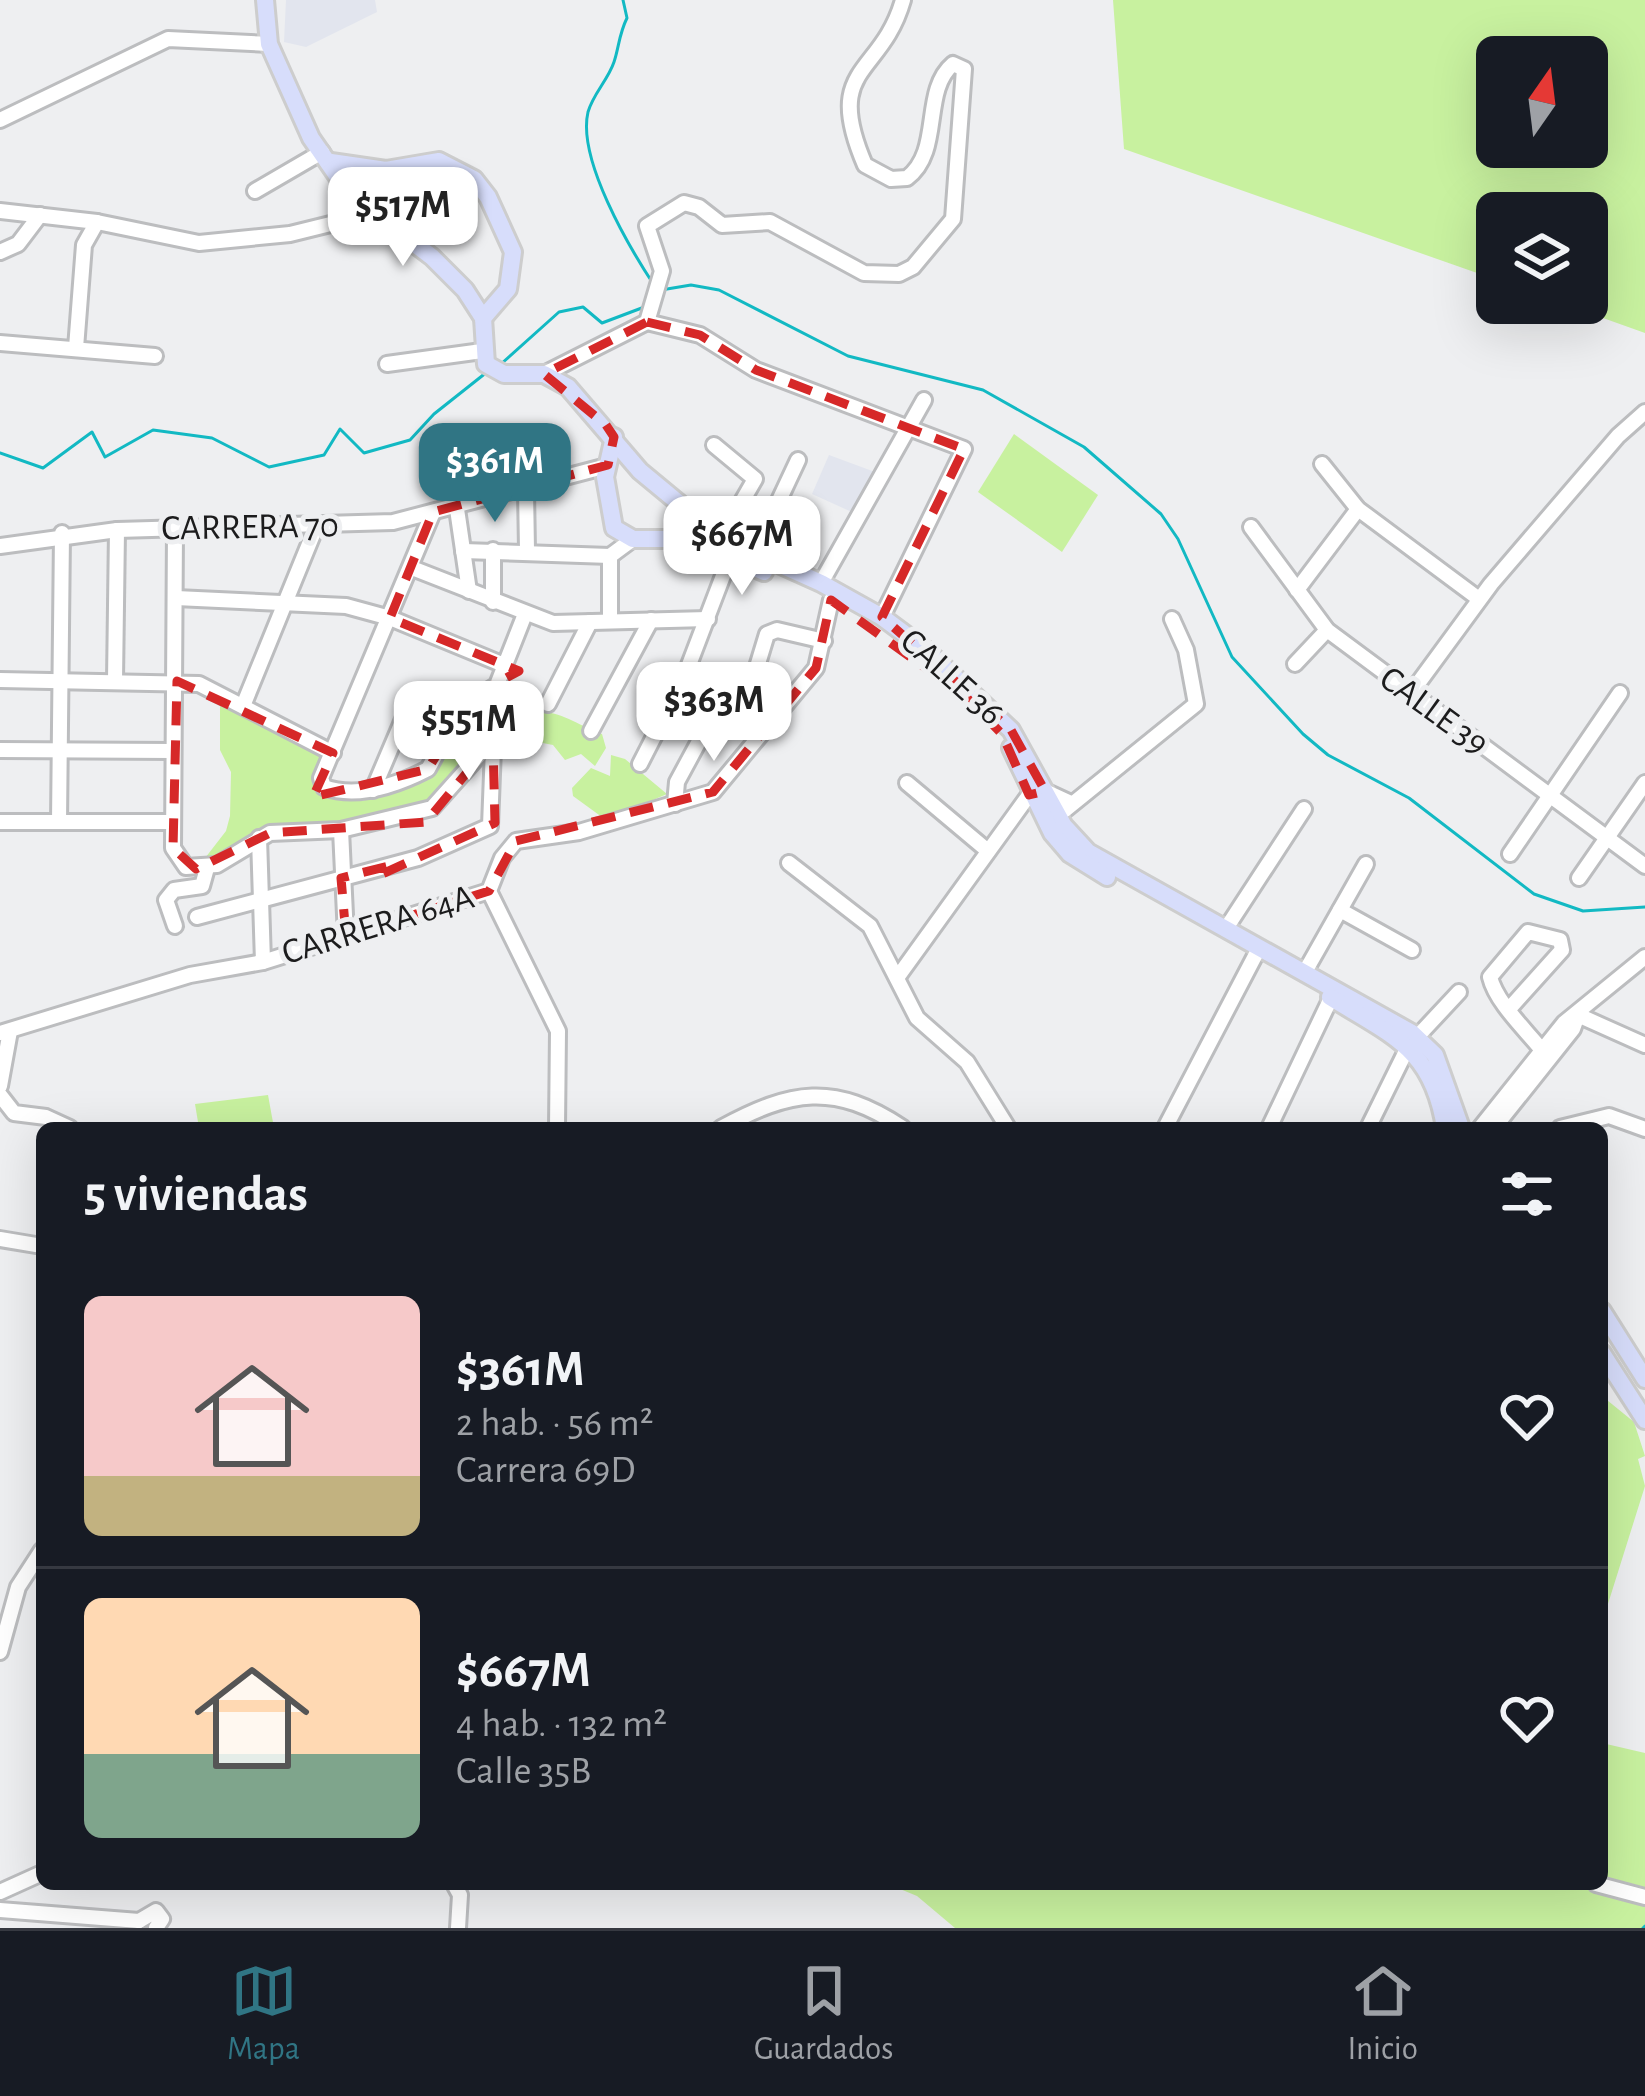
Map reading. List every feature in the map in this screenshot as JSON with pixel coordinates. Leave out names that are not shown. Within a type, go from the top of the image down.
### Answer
[{"type":"main road","points":[[265,0],[269,44],[351,196],[453,275],[483,318],[488,363],[544,374]]},
{"type":"main road","points":[[326,157],[386,170],[439,161],[462,170],[483,189],[504,227],[514,272],[508,289],[483,318]]},
{"type":"main road","name":"CALLE 36","points":[[544,374],[590,406],[640,471],[721,538],[882,617],[1011,730],[1052,833],[1087,866],[1413,1041]]},
{"type":"main road","points":[[614,437],[602,471],[609,518],[633,539],[686,539],[701,522]]},
{"type":"main road","points":[[602,471],[640,471]]},
{"type":"main road","name":"CALLE 36","points":[[686,539],[877,624],[966,698],[1017,757],[1037,793],[1065,810],[1076,842],[1100,861],[1306,970],[1435,1055],[1459,1122]]},
{"type":"main road","points":[[1413,1041],[1427,1068],[1443,1122]]},
{"type":"main road","points":[[1608,1320],[1645,1379]]},
{"type":"main road","points":[[1608,1362],[1645,1420]]},
{"type":"street","points":[[647,322],[658,291],[661,258],[647,226],[684,203],[700,206],[722,225],[770,222],[864,273],[899,274],[924,258],[953,218],[964,69],[953,64],[941,78],[923,157],[907,178],[891,179],[865,165],[848,99],[854,75],[891,31],[903,0]]},
{"type":"street","points":[[0,120],[167,39],[269,44]]},
{"type":"street","points":[[255,191],[326,157]]},
{"type":"street","points":[[332,224],[351,196]]},
{"type":"street","points":[[0,211],[97,222],[199,243],[246,241],[371,214]]},
{"type":"street","points":[[0,251],[18,244],[40,215]]},
{"type":"street","points":[[70,218],[84,245]]},
{"type":"street","points":[[76,348],[84,245],[97,222]]},
{"type":"street","points":[[544,374],[647,322],[700,335],[756,370],[964,449],[882,617]]},
{"type":"street","points":[[0,343],[155,356]]},
{"type":"street","points":[[387,364],[488,363]]},
{"type":"street","points":[[820,583],[924,400]]},
{"type":"street","points":[[1411,693],[1479,599],[1618,436],[1645,412]]},
{"type":"street","points":[[714,445],[755,479],[721,538]]},
{"type":"street","points":[[753,556],[798,460]]},
{"type":"street","points":[[1322,464],[1358,509],[1479,599]]},
{"type":"street","name":"CARRERA 70","points":[[0,546],[62,533],[393,522],[602,471]]},
{"type":"street","points":[[526,490],[527,550]]},
{"type":"street","points":[[457,509],[469,591]]},
{"type":"street","points":[[1297,590],[1358,509]]},
{"type":"street","points":[[433,512],[322,778],[324,787],[344,794],[373,790],[428,769],[459,711],[473,696],[497,685],[525,614]]},
{"type":"street","points":[[242,706],[316,527]]},
{"type":"street","name":"CALLE 39","points":[[1251,527],[1327,630],[1645,866]]},
{"type":"street","points":[[116,680],[117,530]]},
{"type":"street","points":[[175,530],[172,822],[178,860],[207,868],[271,832],[341,830],[432,808],[477,756],[493,748],[523,744]]},
{"type":"street","points":[[59,822],[62,533]]},
{"type":"street","points":[[463,551],[610,556],[633,539]]},
{"type":"street","points":[[493,602],[494,550]]},
{"type":"street","points":[[610,556],[610,620]]},
{"type":"street","points":[[640,764],[671,706],[729,560]]},
{"type":"street","points":[[412,568],[553,623],[708,619]]},
{"type":"street","points":[[176,598],[346,606],[390,618],[504,665]]},
{"type":"street","name":"CARRERA 64A","points":[[5,1032],[190,975],[262,962],[489,891],[502,858],[516,841],[579,832],[713,792],[816,668],[831,600]]},
{"type":"street","points":[[1065,810],[1196,704],[1186,650],[1172,619]]},
{"type":"street","points":[[590,731],[651,620]]},
{"type":"street","points":[[548,704],[590,622]]},
{"type":"street","points":[[742,713],[767,634],[782,630],[824,641]]},
{"type":"street","points":[[1295,664],[1327,630]]},
{"type":"street","points":[[0,680],[200,684],[333,752]]},
{"type":"street","points":[[1510,854],[1620,693]]},
{"type":"street","points":[[373,790],[413,696],[459,711]]},
{"type":"street","points":[[671,706],[706,725]]},
{"type":"street","points":[[675,804],[677,782],[718,706],[770,728]]},
{"type":"street","points":[[197,917],[418,858],[490,826],[495,818],[493,748]]},
{"type":"street","points":[[0,750],[173,751]]},
{"type":"street","points":[[907,783],[988,851]]},
{"type":"street","points":[[1579,878],[1645,783]]},
{"type":"street","points":[[897,978],[988,851],[1037,793]]},
{"type":"street","points":[[1227,927],[1304,809]]},
{"type":"street","points":[[0,822],[172,822]]},
{"type":"street","points":[[341,830],[346,936]]},
{"type":"street","points":[[260,838],[262,962]]},
{"type":"street","points":[[789,862],[862,916],[917,1018],[967,1062],[1004,1122]]},
{"type":"street","points":[[1306,970],[1366,864]]},
{"type":"street","points":[[175,926],[166,900],[174,890],[202,886],[207,868]]},
{"type":"street","points":[[489,891],[558,1031],[557,1122]]},
{"type":"street","points":[[1340,910],[1412,950]]},
{"type":"street","points":[[1509,1009],[1562,950],[1560,940],[1528,932],[1492,972],[1490,984],[1509,1009],[1541,1049]]},
{"type":"street","points":[[1168,1122],[1256,954]]},
{"type":"street","points":[[1485,1122],[1541,1049],[1643,961]]},
{"type":"street","points":[[1371,1122],[1413,1041],[1459,992]]},
{"type":"street","points":[[1272,1122],[1330,998]]},
{"type":"street","points":[[1578,1015],[1645,1045]]},
{"type":"street","points":[[1499,1122],[1573,1029],[1578,1015]]},
{"type":"street","points":[[5,1032],[0,1091],[14,1113],[57,1122]]},
{"type":"street","points":[[732,1122],[766,1104],[828,1096],[863,1104],[893,1122]]},
{"type":"street","points":[[1584,1122],[1609,1116],[1645,1129]]},
{"type":"street","points":[[0,1239],[36,1245]]},
{"type":"street","points":[[0,1652],[18,1587],[36,1559]]},
{"type":"street","points":[[0,1892],[36,1876]]},
{"type":"street","points":[[1608,1887],[1645,1898]]},
{"type":"street","points":[[458,1890],[458,1928]]},
{"type":"street","points":[[0,1910],[147,1926]]},
{"type":"highlighted area","points":[[647,322],[700,335],[756,370],[964,449],[882,617],[1011,730],[1045,791],[1029,795],[1002,734],[966,697],[831,600],[816,668],[713,792],[516,841],[489,891],[346,936],[341,878],[389,866],[382,874],[495,823],[493,741],[426,822],[270,833],[196,869],[173,848],[177,681],[333,753],[313,797],[428,769],[473,696],[519,671],[390,618],[433,512],[608,465],[614,437],[606,425],[544,374]]},
{"type":"shaded area","points":[[286,0],[375,0],[377,12],[306,47],[284,42]]},
{"type":"shaded area","points":[[829,455],[875,472],[854,513],[812,494]]},
{"type":"green space","points":[[1113,0],[1645,0],[1645,333],[1608,320],[1608,192],[1476,192],[1476,273],[1124,149]]},
{"type":"green space","points":[[1014,434],[1098,495],[1062,552],[978,492]]},
{"type":"green space","points":[[220,697],[323,750],[323,788],[362,801],[397,788],[440,760],[476,699],[492,701],[506,720],[534,712],[567,718],[602,734],[606,748],[595,766],[581,754],[565,760],[553,745],[522,739],[492,745],[433,806],[340,825],[271,824],[233,850],[202,862],[226,831],[230,816],[231,772],[220,750]]},
{"type":"green space","points":[[611,755],[625,759],[667,794],[606,820],[573,796],[572,788],[591,768],[610,776]]},
{"type":"green space","points":[[268,1095],[273,1122],[198,1122],[195,1104]]},
{"type":"green space","points":[[1608,1401],[1634,1422],[1645,1456],[1638,1459],[1645,1486],[1608,1604]]},
{"type":"green space","points":[[1608,1744],[1645,1753],[1645,1928],[955,1928],[917,1896],[902,1890],[1608,1890]]},
{"type":"waterway","points":[[623,0],[627,18],[611,69],[590,105],[587,131],[597,177],[654,285]]},
{"type":"waterway","points":[[661,290],[691,285],[719,290],[848,356],[983,390],[1084,447],[1161,514],[1178,539],[1232,657],[1328,755],[1409,798],[1534,894],[1583,911],[1645,907]]},
{"type":"waterway","points":[[501,364],[559,312],[583,307],[602,323],[647,306]]},
{"type":"waterway","points":[[0,453],[43,468],[92,432],[105,457],[153,430],[212,438],[269,467],[324,455],[340,429],[364,453],[410,440],[434,414],[487,372]]}]
